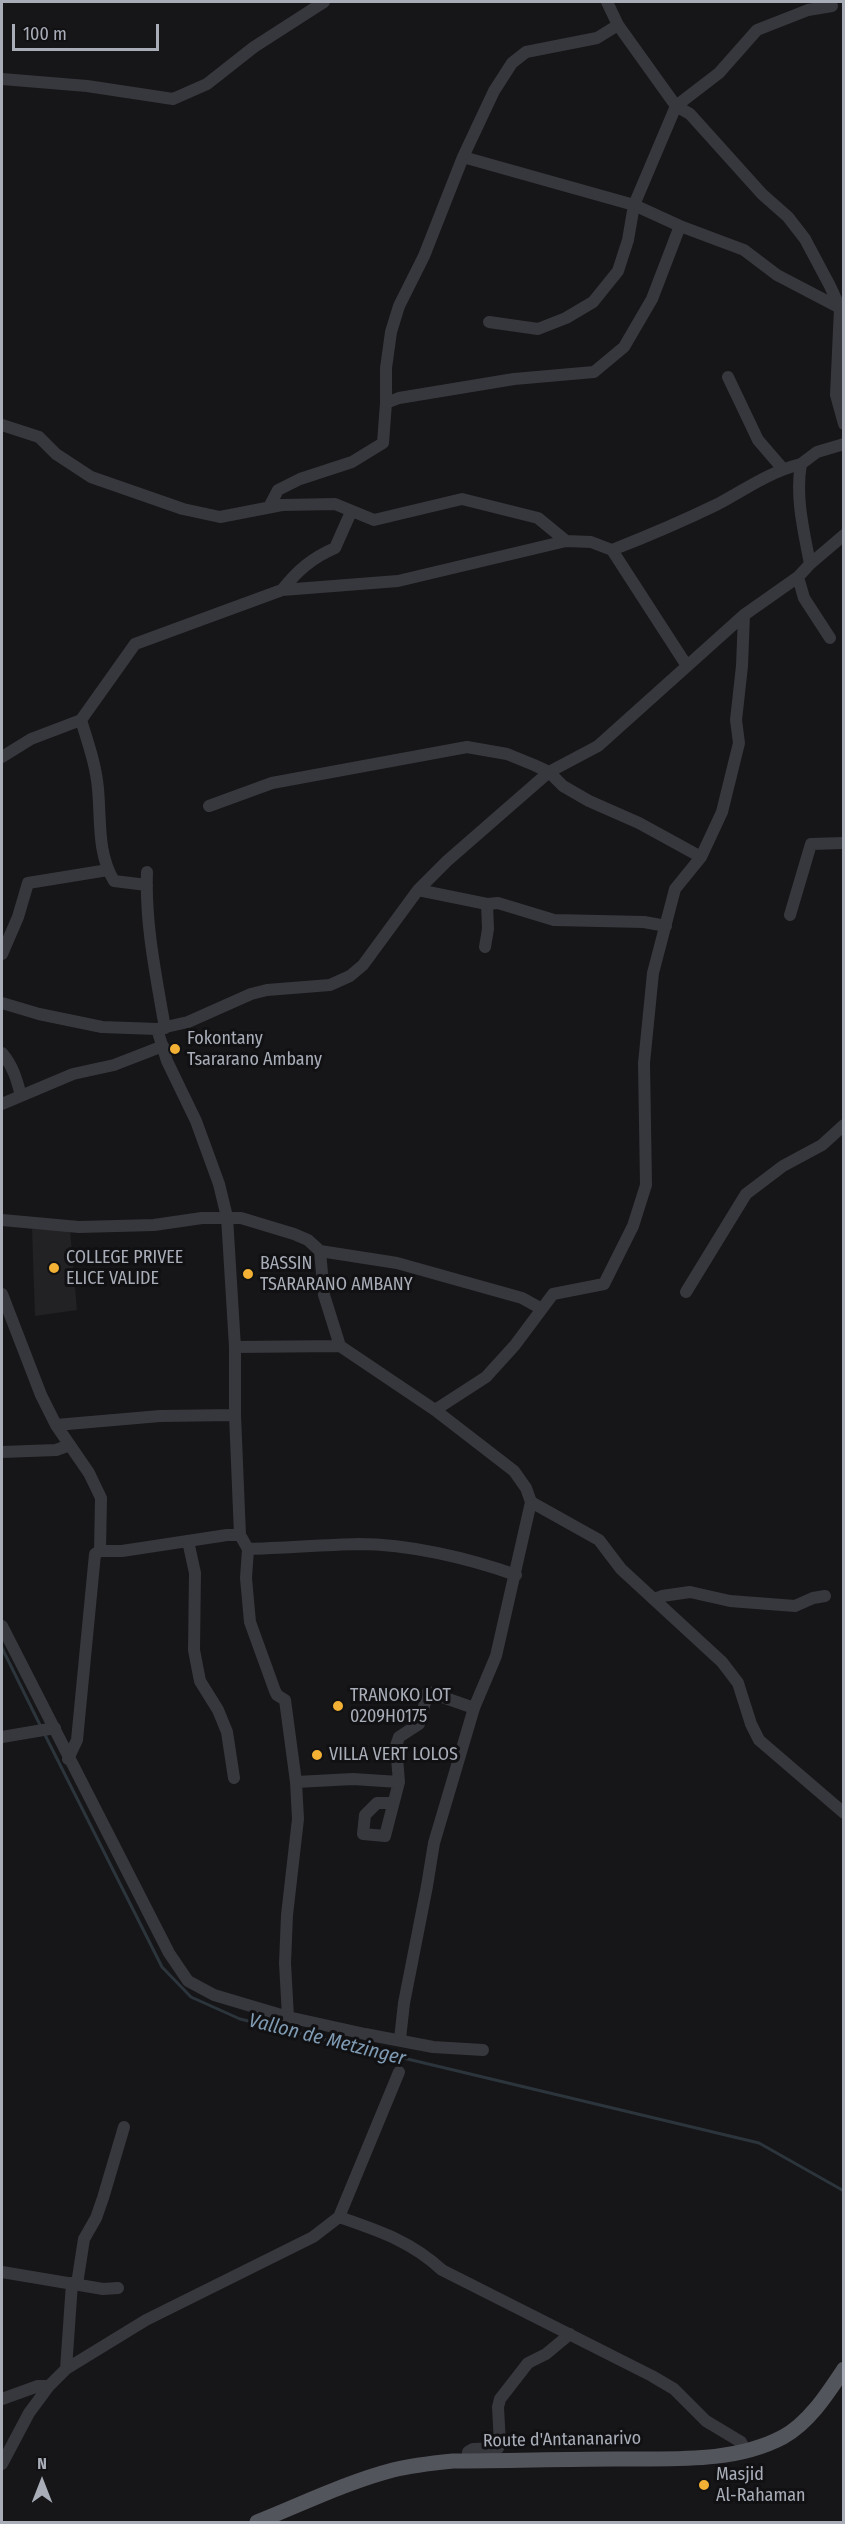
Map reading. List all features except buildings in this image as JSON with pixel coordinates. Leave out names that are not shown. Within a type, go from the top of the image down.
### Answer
[{"type":"main road","name":"Route d'Antananarivo","points":[[257,2523],[391,2470],[418,2464],[466,2461],[674,2458],[746,2452],[784,2436],[801,2422],[823,2399],[843,2369]]},
{"type":"street","points":[[2,79],[87,86],[173,99],[207,84],[254,46],[324,2]]},
{"type":"street","points":[[607,2],[618,25],[676,106],[690,114],[762,194],[788,217],[805,239],[842,309],[837,395],[843,424]]},
{"type":"street","points":[[489,322],[538,329],[566,318],[593,302],[618,271],[628,240],[634,205],[676,106],[719,74],[756,30],[808,10],[832,6]]},
{"type":"street","points":[[269,507],[278,490],[300,479],[352,462],[383,443],[386,368],[391,332],[409,282],[424,256],[463,157],[486,106],[512,63],[526,52],[597,38],[618,25]]},
{"type":"street","points":[[463,157],[634,205],[680,226],[744,250],[777,274],[842,309]]},
{"type":"street","points":[[386,403],[399,398],[514,379],[594,372],[624,347],[647,309],[664,272],[680,226]]},
{"type":"street","points":[[728,377],[758,440],[783,469]]},
{"type":"street","points":[[2,425],[39,437],[56,454],[91,477],[183,508],[220,517],[269,507],[335,504],[374,520],[462,499],[538,518],[567,541]]},
{"type":"street","points":[[612,550],[658,533],[783,469],[801,464],[817,452],[843,444]]},
{"type":"street","points":[[801,464],[798,480],[799,497],[810,564]]},
{"type":"street","points":[[282,590],[297,571],[314,557],[335,548],[351,512]]},
{"type":"street","points":[[2,1003],[39,1014],[102,1027],[161,1029],[188,1022],[251,994],[267,990],[330,985],[351,976],[363,965],[418,890],[447,861],[549,772],[598,746],[744,615],[798,577],[843,535]]},
{"type":"street","points":[[2,757],[31,739],[81,720],[135,644],[282,590],[398,581],[567,541],[591,542],[612,550],[687,666]]},
{"type":"street","points":[[798,577],[804,598],[830,638]]},
{"type":"street","points":[[435,1410],[486,1377],[515,1345],[540,1308],[553,1294],[604,1284],[633,1226],[646,1185],[644,1063],[653,973],[675,889],[701,856],[722,812],[739,743],[736,720],[742,666],[744,615]]},
{"type":"street","points":[[81,720],[95,764],[101,839],[108,870],[114,881],[147,885]]},
{"type":"street","points":[[209,806],[281,781],[467,747],[507,754],[549,772],[564,786],[589,801],[639,823],[701,856]]},
{"type":"street","points":[[790,915],[802,868],[811,844],[843,843]]},
{"type":"street","points":[[2,954],[18,917],[28,883],[108,870]]},
{"type":"street","points":[[147,872],[162,1046],[196,1121],[219,1184],[227,1217],[235,1347],[235,1415],[240,1535],[248,1549],[246,1578],[250,1622],[277,1695],[285,1700],[297,1782],[298,1818],[287,1916],[285,1963],[288,2017]]},
{"type":"street","points":[[418,890],[488,904],[498,903],[554,920],[644,922],[666,926]]},
{"type":"street","points":[[485,947],[488,904]]},
{"type":"street","points":[[2,1104],[73,1074],[114,1065],[162,1046]]},
{"type":"street","points":[[2,1053],[16,1076],[21,1096]]},
{"type":"street","points":[[686,1292],[746,1194],[783,1166],[822,1145],[843,1125]]},
{"type":"street","points":[[2,1220],[79,1227],[154,1225],[202,1218],[241,1218],[294,1234],[308,1240],[320,1251],[397,1263],[522,1299],[540,1308]]},
{"type":"street","points":[[320,1251],[324,1294],[340,1346]]},
{"type":"street","points":[[2,1293],[41,1395],[56,1425],[89,1473],[101,1498],[100,1551]]},
{"type":"street","points":[[235,1347],[340,1346],[435,1410],[514,1471],[526,1488],[531,1502],[521,1536],[516,1575],[496,1656],[474,1707],[434,1843],[428,1886],[404,2003],[400,2039]]},
{"type":"street","points":[[56,1425],[160,1416],[235,1415]]},
{"type":"street","points":[[2,1452],[56,1450],[70,1445]]},
{"type":"street","points":[[531,1502],[599,1540],[621,1569],[722,1662],[738,1683],[751,1724],[759,1740],[843,1813]]},
{"type":"street","points":[[68,1759],[77,1740],[94,1554],[100,1551],[122,1551],[227,1534],[240,1535]]},
{"type":"street","points":[[188,1541],[195,1573],[194,1650],[200,1681],[218,1710],[227,1732],[234,1778]]},
{"type":"street","points":[[248,1549],[358,1544],[392,1546],[482,1563],[516,1575]]},
{"type":"street","points":[[654,1599],[690,1592],[730,1601],[795,1606],[813,1598],[825,1596]]},
{"type":"street","points":[[2,1626],[168,1953],[189,1981],[214,1995],[288,2017],[433,2047],[483,2050]]},
{"type":"street","points":[[392,1803],[399,1782],[396,1746],[399,1737],[419,1724],[428,1692],[474,1707]]},
{"type":"street","points":[[2,1737],[55,1728]]},
{"type":"street","points":[[297,1782],[354,1779],[399,1782]]},
{"type":"street","points":[[2,2464],[29,2414],[49,2386],[66,2369],[146,2320],[313,2237],[339,2217],[399,2072]]},
{"type":"street","points":[[66,2369],[75,2283],[84,2238],[99,2208],[124,2127]]},
{"type":"street","points":[[339,2217],[390,2236],[423,2252],[442,2270],[674,2389],[705,2421],[741,2442],[746,2452]]},
{"type":"street","points":[[2,2272],[103,2289],[118,2288]]},
{"type":"street","points":[[466,2461],[468,2452],[473,2449],[498,2448],[500,2444],[498,2407],[500,2398],[528,2363],[546,2354],[570,2334]]},
{"type":"street","points":[[2,2399],[38,2386],[49,2386]]},
{"type":"shaded area","name":"COLLEGE PRIVEE ELICE VALIDE","points":[[32,1229],[70,1230],[77,1310],[35,1316]]},
{"type":"waterway","name":"Vallon de Metzinger","points":[[2,1648],[41,1727]]},
{"type":"waterway","name":"Vallon de Metzinger","points":[[44,1733],[162,1967],[191,1997],[240,2019],[759,2143],[844,2191]]},
{"type":"place","name":"Fokontany Tsararano Ambany","points":[[175,1049]]},
{"type":"place","name":"COLLEGE PRIVEE ELICE VALIDE","points":[[54,1268]]},
{"type":"place","name":"BASSIN TSARARANO AMBANY","points":[[248,1274]]},
{"type":"place","name":"TRANOKO LOT 0209H0175","points":[[338,1706]]},
{"type":"place","name":"VILLA VERT LOLOS","points":[[317,1755]]},
{"type":"place","name":"Masjid Al-Rahaman","points":[[704,2485]]}]
